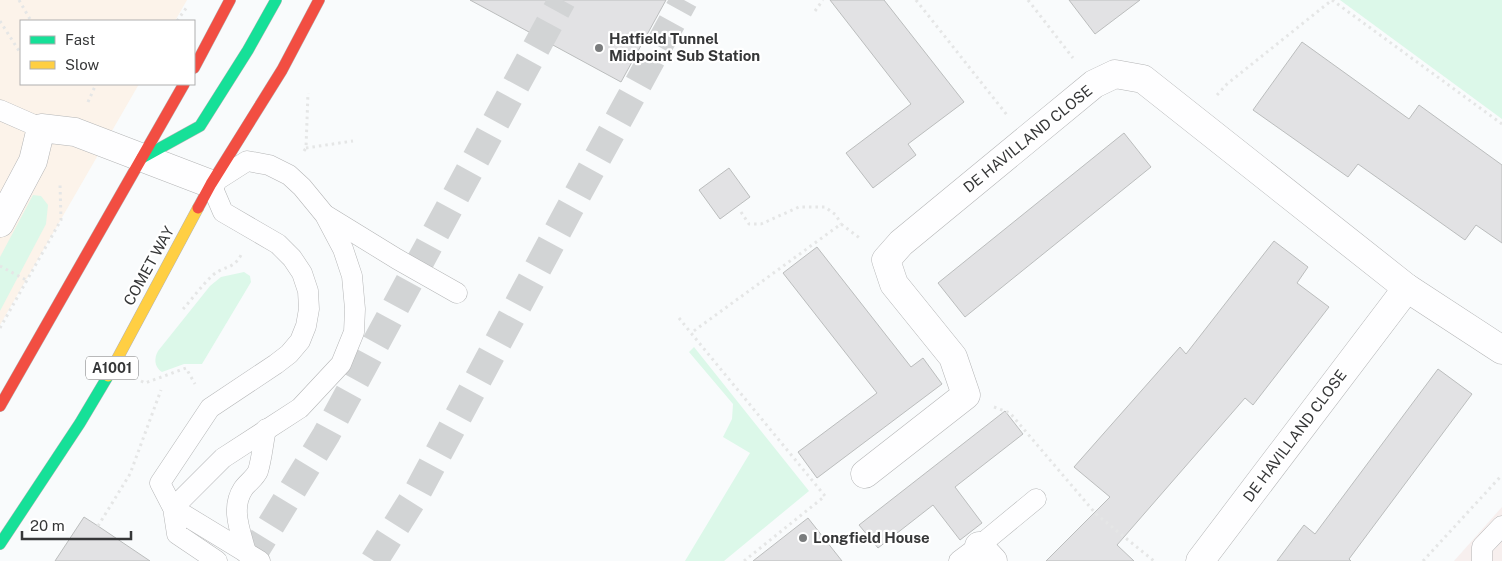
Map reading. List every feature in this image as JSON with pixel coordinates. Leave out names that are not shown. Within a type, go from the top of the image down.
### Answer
[{"type":"main road","points":[[195,66],[230,0]]},
{"type":"main road","points":[[142,158],[200,126],[248,50],[276,0]]},
{"type":"main road","name":"COMET WAY","points":[[0,544],[84,415],[211,184],[282,70],[319,0]]},
{"type":"main road","points":[[0,406],[183,85]]},
{"type":"street","name":"DE HAVILLAND CLOSE","points":[[886,260],[901,242],[1026,139],[1094,84],[1115,74],[1143,79],[1408,288],[1502,350]]},
{"type":"street","points":[[0,223],[33,161],[41,128],[75,132],[211,184]]},
{"type":"street","points":[[865,474],[966,395],[953,357],[894,284],[886,260]]},
{"type":"street","name":"DE HAVILLAND CLOSE","points":[[1200,561],[1408,288]]},
{"type":"lane","points":[[0,110],[41,128]]},
{"type":"lane","points":[[172,508],[223,458],[300,408],[341,364],[354,332],[355,309],[352,276],[344,249],[325,215],[302,187],[289,174],[269,165],[248,161],[211,184],[223,212],[278,244],[292,258],[302,274],[308,291],[309,309],[306,326],[300,341],[289,354],[210,408],[160,483],[172,508],[177,534],[218,561]]},
{"type":"lane","points":[[325,215],[396,259],[457,293]]},
{"type":"lane","points":[[253,557],[237,519],[236,509],[243,489],[257,473],[266,429]]},
{"type":"lane","points":[[977,556],[1036,499]]},
{"type":"lane","points":[[172,508],[253,557]]},
{"type":"lane","points":[[1482,561],[1482,546],[1502,526]]},
{"type":"path","points":[[18,0],[30,20]]},
{"type":"path","points":[[178,20],[191,0]]},
{"type":"path","points":[[815,11],[824,0]]},
{"type":"path","points":[[916,0],[1026,139]]},
{"type":"path","points":[[1028,0],[1094,84]]},
{"type":"path","points":[[1197,121],[1227,84],[1332,0],[1502,124]]},
{"type":"path","points":[[0,21],[20,52]]},
{"type":"path","points":[[289,174],[306,148],[308,86]]},
{"type":"path","points":[[0,328],[62,220],[59,168],[75,132]]},
{"type":"path","points":[[306,148],[353,141]]},
{"type":"path","points":[[741,212],[749,224],[761,224],[799,207],[825,207],[836,215],[841,224],[886,260]]},
{"type":"path","points":[[691,333],[841,224]]},
{"type":"path","points":[[178,314],[214,275],[235,264],[255,230]]},
{"type":"path","points":[[0,266],[28,281]]},
{"type":"path","points":[[678,318],[825,496],[744,561]]},
{"type":"path","points":[[135,376],[145,383],[186,368],[196,384]]},
{"type":"path","points":[[98,526],[130,474],[161,390]]},
{"type":"path","points":[[966,395],[1010,413],[1096,514],[1154,561]]},
{"type":"path","points":[[1424,561],[1502,475]]},
{"type":"shaded area","points":[[0,0],[187,0],[176,20],[20,20],[20,85],[138,85],[0,325]]},
{"type":"shaded area","points":[[1502,507],[1502,561],[1454,561]]},
{"type":"green space","points":[[1340,0],[1502,0],[1502,119]]},
{"type":"green space","points":[[33,195],[41,196],[48,205],[46,224],[0,311],[0,257]]},
{"type":"green space","points":[[244,272],[250,276],[251,282],[202,364],[184,364],[162,372],[159,370],[156,362],[158,351],[210,286],[221,277]]},
{"type":"green space","points":[[694,347],[809,491],[724,561],[685,561],[750,453],[723,437],[732,419],[733,404],[689,352]]},
{"type":"building","name":"Hatfield Tunnel Midpoint Sub Station","points":[[470,0],[666,0],[621,82]]},
{"type":"building","points":[[830,0],[884,0],[964,102],[908,144],[916,155],[873,188],[846,153],[911,104]]},
{"type":"building","points":[[1069,0],[1140,0],[1095,34]]},
{"type":"building","points":[[1302,42],[1409,119],[1419,105],[1502,165],[1502,243],[1476,225],[1465,240],[1358,164],[1348,177],[1253,110]]},
{"type":"building","points":[[1124,133],[1151,167],[965,317],[938,283]]},
{"type":"building","points":[[729,168],[750,197],[720,219],[699,190]]},
{"type":"building","points":[[1274,241],[1308,267],[1297,283],[1329,307],[1253,405],[1245,398],[1117,545],[1134,561],[1046,561],[1110,497],[1074,467],[1180,347],[1186,354]]},
{"type":"building","points":[[817,247],[911,367],[923,358],[942,384],[817,478],[798,452],[877,393],[783,273]]},
{"type":"building","points":[[1438,369],[1472,394],[1349,559],[1351,561],[1277,561],[1304,525],[1315,534]]},
{"type":"building","points":[[1005,411],[1023,434],[955,487],[982,523],[960,540],[933,505],[878,548],[859,525]]},
{"type":"building","points":[[84,517],[98,526],[150,561],[55,561]]},
{"type":"building","name":"Longfield House","points":[[808,518],[842,561],[753,561]]},
{"type":"tunnel","points":[[249,561],[326,435],[562,0]]},
{"type":"tunnel","points":[[374,561],[418,491],[684,0]]},
{"type":"traffic: fast","points":[[142,158],[200,126],[248,50],[276,0]]},
{"type":"traffic: fast","points":[[0,544],[80,423],[108,376]]},
{"type":"traffic: slow","points":[[108,376],[198,208]]},
{"type":"traffic: jam","points":[[195,66],[230,0]]},
{"type":"traffic: jam","points":[[198,208],[282,70],[319,0]]},
{"type":"traffic: jam","points":[[0,406],[183,85]]},
{"type":"place","name":"Hatfield Tunnel Midpoint Sub Station","points":[[599,48]]},
{"type":"place","name":"Longfield House","points":[[803,538]]}]
